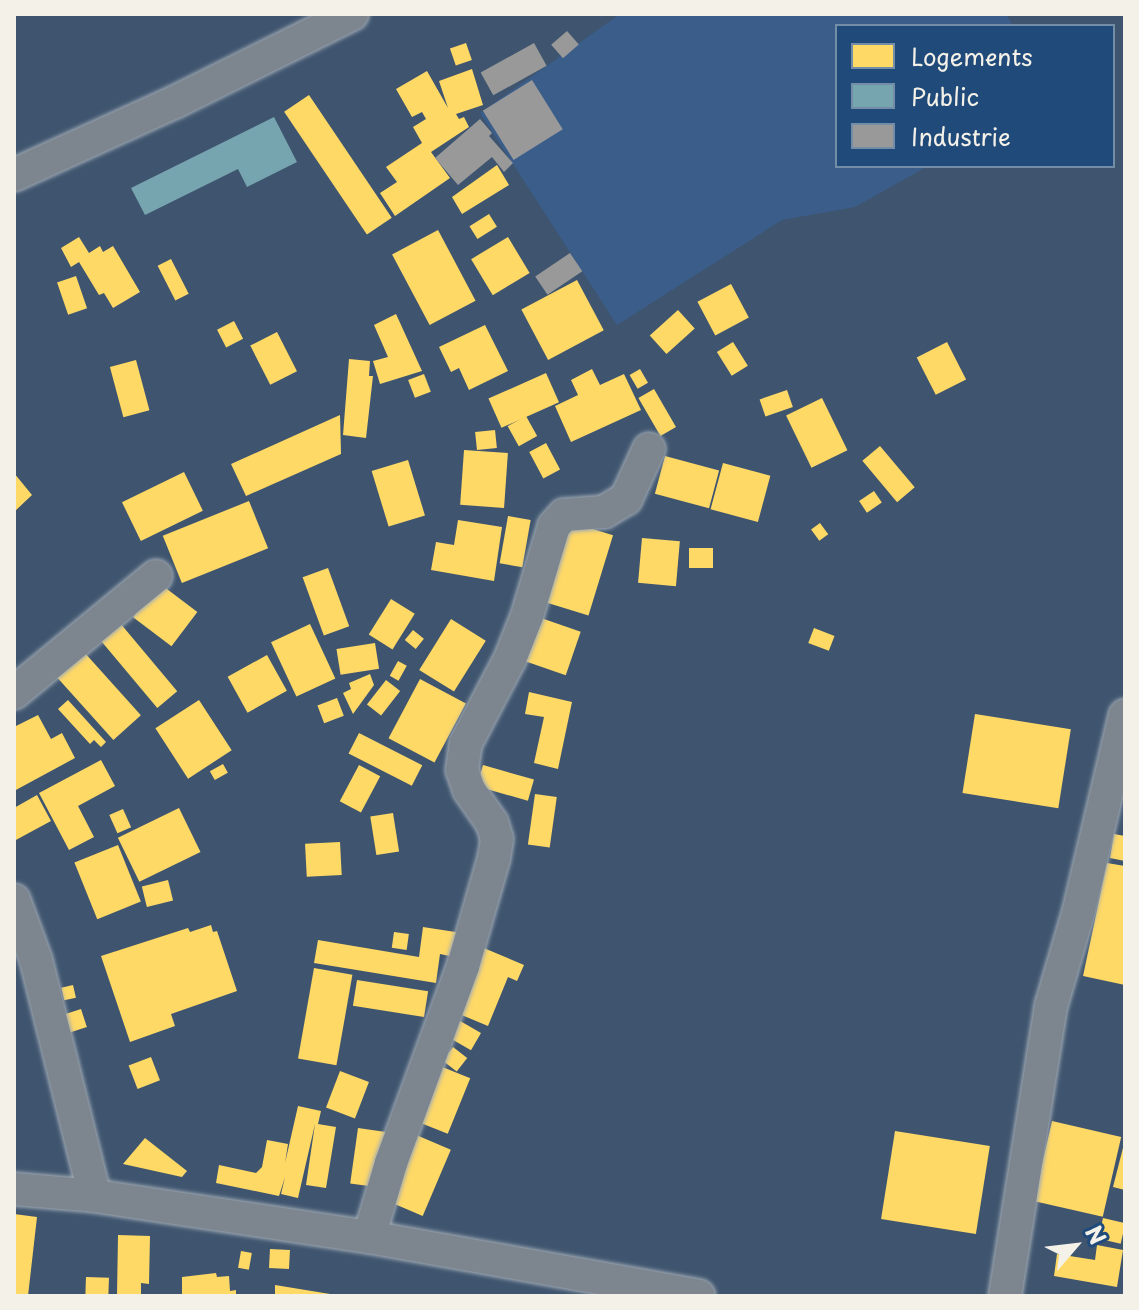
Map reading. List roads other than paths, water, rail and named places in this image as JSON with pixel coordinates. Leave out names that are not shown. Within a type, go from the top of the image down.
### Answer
[{"type":"street","points":[[14,175],[312,24],[352,14]]},
{"type":"street","points":[[369,1237],[391,1163],[463,966],[494,858],[497,839],[492,823],[469,790],[462,770],[466,743],[510,659],[527,616],[554,526],[564,515],[604,512],[626,499],[649,449]]},
{"type":"street","points":[[14,693],[156,576]]},
{"type":"street","points":[[1005,1296],[1051,1006],[1079,910],[1125,715]]},
{"type":"street","points":[[14,900],[36,960],[95,1196]]},
{"type":"street","points":[[14,1189],[95,1196],[369,1237],[699,1296]]}]
